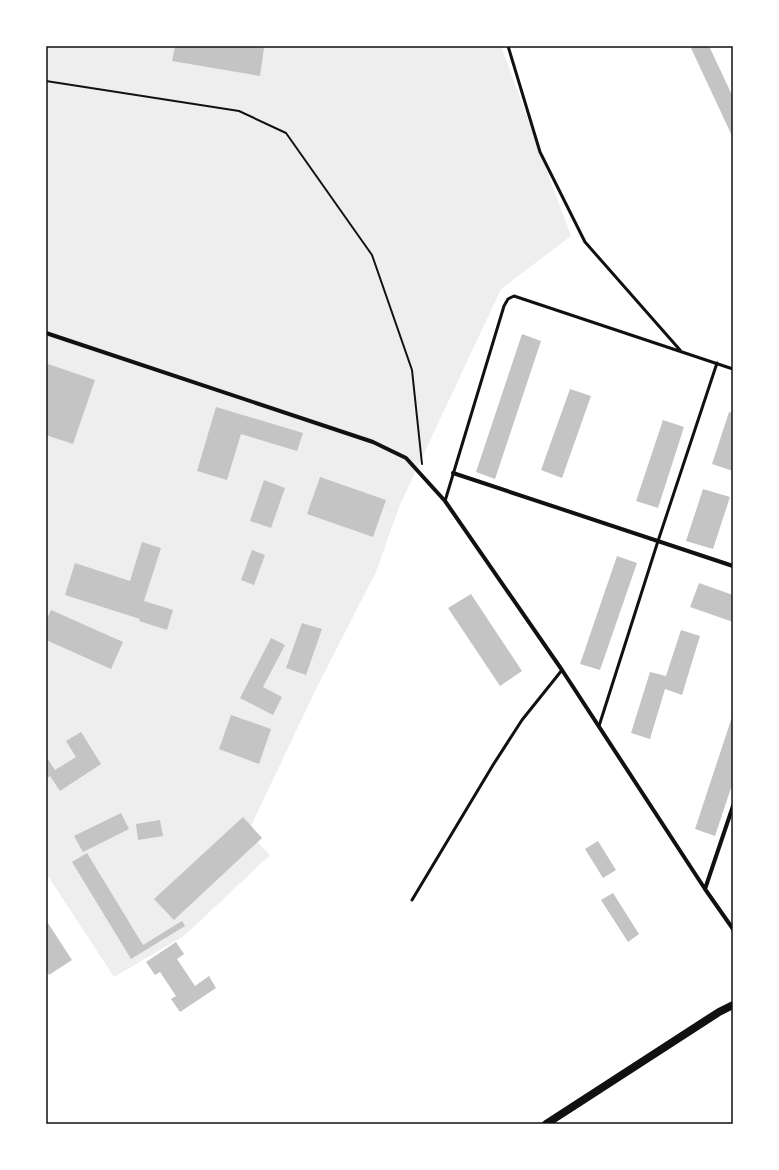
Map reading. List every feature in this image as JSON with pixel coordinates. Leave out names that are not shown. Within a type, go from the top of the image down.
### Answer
[{"type":"main road","points":[[546,1124],[718,1012],[733,1004]]},
{"type":"street","points":[[46,333],[373,442],[406,458],[445,501],[562,670],[704,889],[733,929]]},
{"type":"street","points":[[454,473],[733,566]]},
{"type":"street","points":[[704,889],[733,806]]},
{"type":"lane","points":[[508,46],[540,152],[584,242],[682,352]]},
{"type":"lane","points":[[445,501],[504,306],[508,299],[514,296],[733,369]]},
{"type":"lane","points":[[598,726],[717,363]]},
{"type":"lane","points":[[412,900],[493,765],[522,720],[562,670]]},
{"type":"path","points":[[46,80],[239,111],[286,133],[372,255],[412,370],[424,477]]},
{"type":"shaded area","points":[[46,46],[501,46],[571,236],[501,289],[399,507],[376,572],[318,685],[248,832],[270,855],[184,936],[114,977],[46,873]]},
{"type":"building","points":[[175,46],[251,46],[264,48],[260,76],[172,61]]},
{"type":"building","points":[[690,46],[709,46],[733,97],[733,138]]},
{"type":"building","points":[[522,334],[541,341],[495,479],[476,472]]},
{"type":"building","points":[[48,364],[95,380],[73,444],[46,435],[46,370]]},
{"type":"building","points":[[570,389],[591,396],[562,478],[541,470]]},
{"type":"building","points":[[216,407],[303,433],[297,451],[241,434],[227,480],[197,471]]},
{"type":"building","points":[[729,412],[733,413],[733,471],[712,464]]},
{"type":"building","points":[[663,420],[684,427],[658,508],[636,501]]},
{"type":"building","points":[[320,477],[386,500],[373,537],[307,514]]},
{"type":"building","points":[[264,480],[285,488],[271,528],[250,521]]},
{"type":"building","points":[[703,489],[730,497],[713,549],[686,541]]},
{"type":"building","points":[[142,542],[161,548],[144,601],[173,610],[167,630],[139,621],[140,619],[65,595],[75,563],[130,581]]},
{"type":"building","points":[[252,550],[265,555],[254,585],[241,580]]},
{"type":"building","points":[[617,556],[637,563],[600,670],[580,664]]},
{"type":"building","points":[[699,583],[733,595],[733,622],[690,607]]},
{"type":"building","points":[[471,594],[522,671],[500,686],[448,608]]},
{"type":"building","points":[[51,610],[123,642],[111,669],[46,640],[46,621]]},
{"type":"building","points":[[302,623],[322,629],[306,675],[286,668]]},
{"type":"building","points":[[681,630],[700,636],[682,695],[665,689],[650,739],[631,733],[650,672],[666,676]]},
{"type":"building","points":[[271,638],[285,645],[263,687],[282,697],[273,715],[240,698]]},
{"type":"building","points":[[733,714],[733,782],[715,836],[695,829]]},
{"type":"building","points":[[231,715],[271,729],[259,764],[219,749]]},
{"type":"building","points":[[81,732],[101,764],[60,791],[50,776],[46,779],[46,756],[55,770],[76,757],[66,741]]},
{"type":"building","points":[[121,813],[129,829],[83,852],[74,836]]},
{"type":"building","points":[[243,817],[262,838],[174,920],[154,899]]},
{"type":"building","points":[[160,820],[163,836],[138,840],[136,824]]},
{"type":"building","points":[[598,841],[616,870],[603,878],[585,849]]},
{"type":"building","points":[[87,853],[143,945],[182,921],[185,926],[131,959],[72,862]]},
{"type":"building","points":[[613,893],[639,934],[628,942],[601,900]]},
{"type":"building","points":[[46,920],[72,960],[49,975],[46,969]]},
{"type":"building","points":[[176,942],[184,954],[177,959],[195,986],[209,976],[216,988],[180,1012],[171,999],[176,996],[160,972],[155,975],[146,962]]}]
